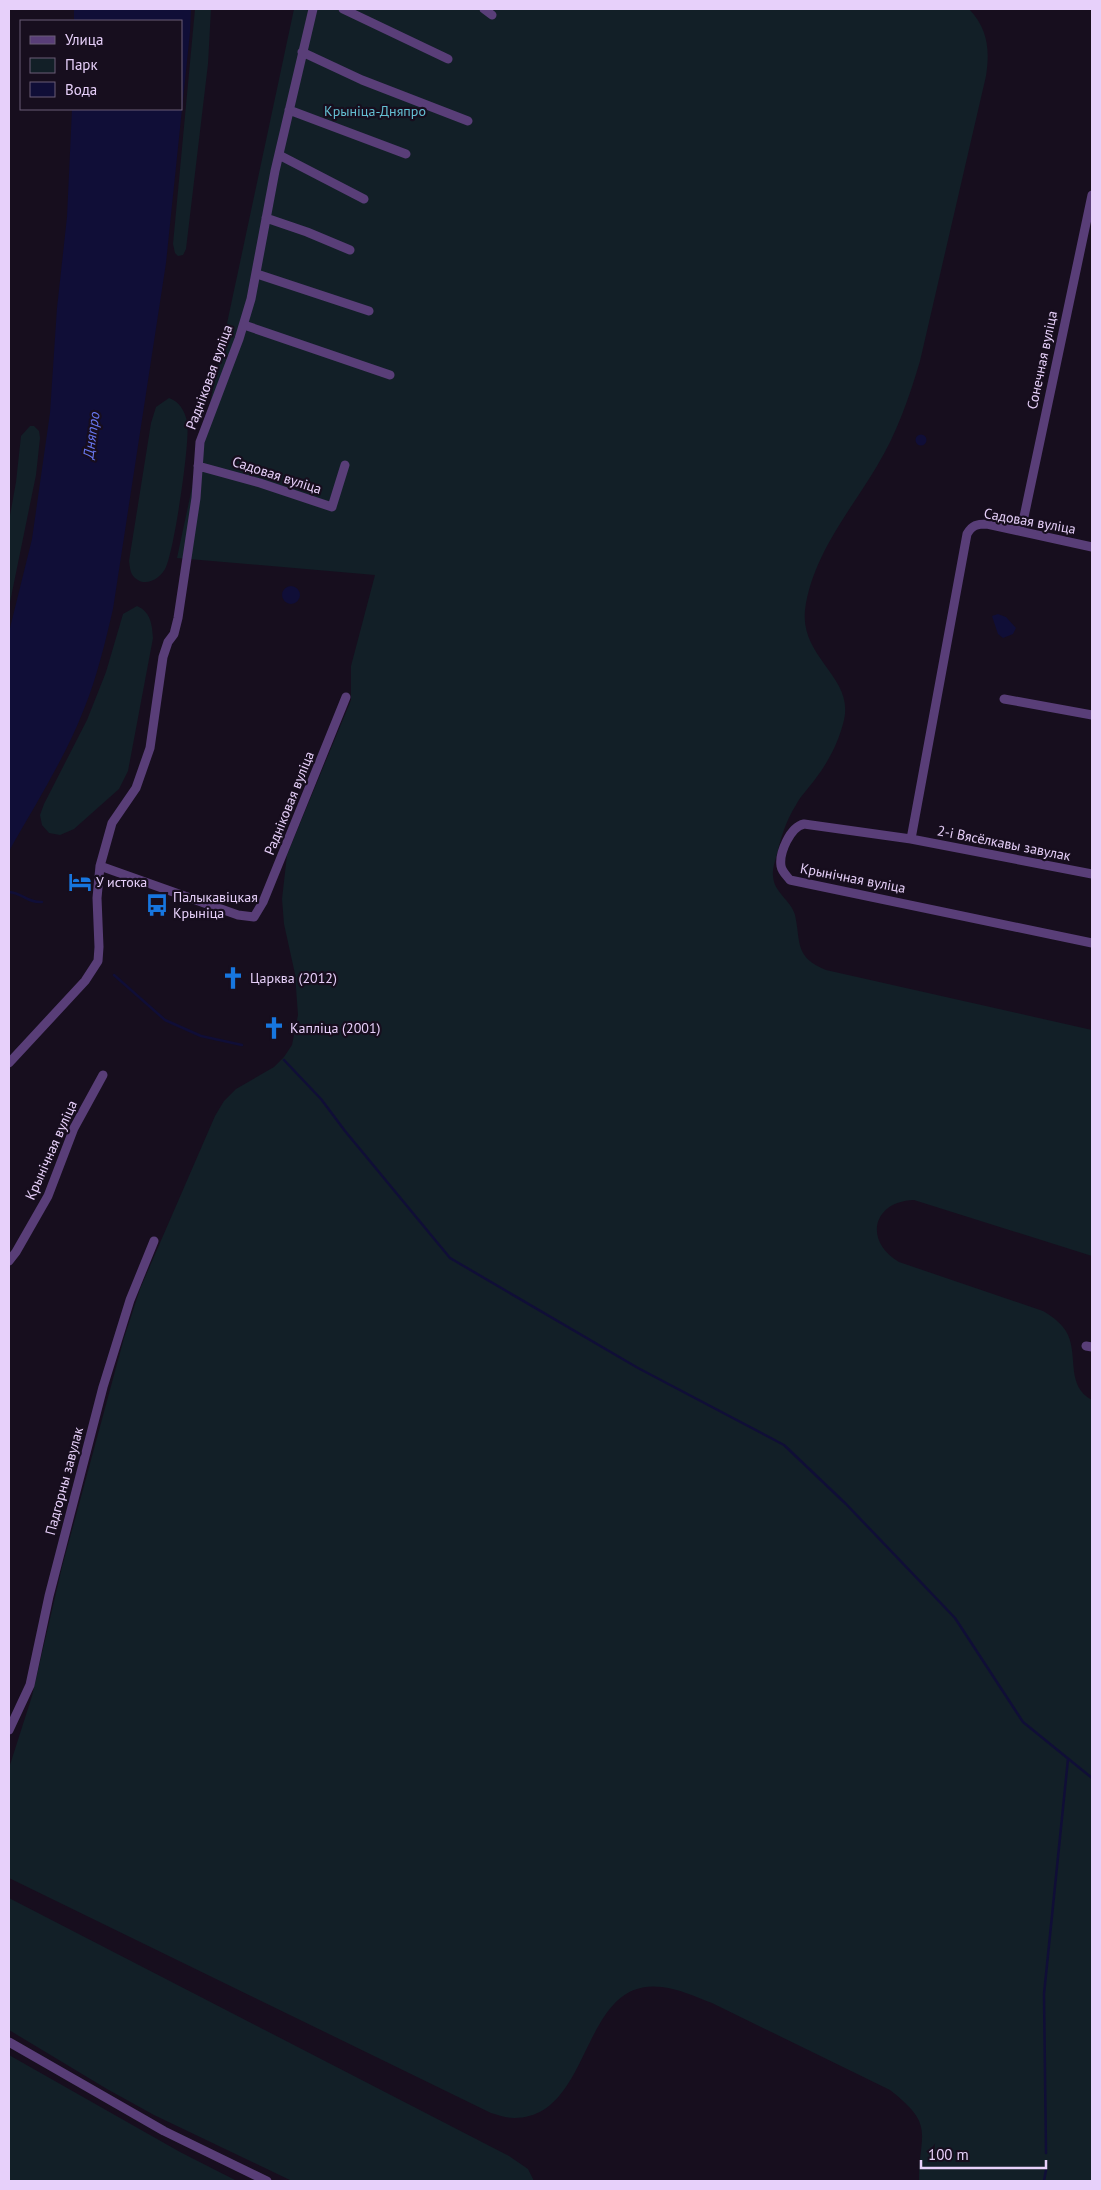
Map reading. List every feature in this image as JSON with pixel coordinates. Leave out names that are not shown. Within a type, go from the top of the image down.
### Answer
[{"type":"street","name":"Радніковая вуліца","points":[[9,1063],[86,981],[98,961],[100,947],[97,898],[100,866],[112,823],[136,788],[150,748],[163,657],[168,642],[174,634],[178,618],[195,504],[203,430],[244,325],[257,274],[279,155],[312,9]]},
{"type":"street","points":[[344,9],[448,59]]},
{"type":"street","points":[[484,9],[492,15]]},
{"type":"street","points":[[302,52],[362,80],[468,121]]},
{"type":"street","points":[[289,110],[406,154]]},
{"type":"street","points":[[279,155],[364,199]]},
{"type":"street","name":"Сонечная вуліца","points":[[1021,532],[1092,195]]},
{"type":"street","points":[[266,218],[307,232],[350,250]]},
{"type":"street","points":[[257,274],[369,311]]},
{"type":"street","points":[[244,325],[390,376]]},
{"type":"street","name":"Садовая вуліца","points":[[198,466],[260,483],[332,508],[345,465]]},
{"type":"street","name":"Садовая вуліца","points":[[911,839],[966,534],[971,527],[982,524],[1092,547]]},
{"type":"street","name":"Радніковая вуліца","points":[[100,866],[238,914],[254,916],[263,902],[346,698]]},
{"type":"street","points":[[1004,699],[1092,715]]},
{"type":"street","name":"Крынічная вуліца","points":[[911,839],[804,824],[797,826],[791,832],[781,864],[790,880],[1092,943]]},
{"type":"street","name":"2-і Вясёлкавы завулак","points":[[911,839],[1092,874]]},
{"type":"street","name":"Крынічная вуліца","points":[[9,1261],[48,1196],[74,1128],[102,1075]]},
{"type":"street","name":"Падгорны завулак","points":[[9,1730],[30,1685],[49,1596],[103,1387],[130,1300],[154,1242]]},
{"type":"street","points":[[9,2042],[164,2131],[267,2181]]},
{"type":"green space","points":[[195,9],[211,9],[208,64],[186,249],[183,255],[178,256],[175,253],[173,244]]},
{"type":"green space","name":"Крыніца-Дняпро","points":[[294,9],[969,9],[984,32],[988,57],[986,76],[916,375],[891,441],[824,553],[815,571],[809,590],[805,610],[806,627],[810,641],[841,691],[845,705],[844,720],[829,758],[800,798],[790,816],[781,838],[773,873],[776,887],[795,915],[799,941],[804,954],[808,960],[826,970],[1092,1030],[1092,1256],[914,1200],[900,1202],[889,1207],[882,1215],[877,1233],[880,1244],[899,1262],[1043,1311],[1054,1318],[1061,1324],[1068,1335],[1074,1371],[1079,1387],[1092,1400],[1092,2181],[919,2181],[922,2131],[914,2113],[890,2090],[712,2003],[681,1991],[662,1987],[635,1989],[615,2003],[600,2024],[574,2074],[559,2096],[540,2112],[508,2118],[491,2113],[9,1878],[9,1768],[32,1696],[62,1567],[124,1338],[140,1289],[215,1116],[224,1101],[236,1089],[274,1067],[292,1045],[298,1015],[295,974],[284,924],[282,899],[287,855],[351,700],[351,666],[375,575],[177,558]]},
{"type":"green space","points":[[169,398],[181,407],[187,421],[187,449],[181,494],[166,567],[157,578],[144,582],[139,581],[133,576],[129,561],[151,423],[156,407]]},
{"type":"green space","points":[[30,426],[34,426],[39,431],[40,438],[36,475],[9,607],[9,521],[21,436]]},
{"type":"green space","points":[[137,606],[148,615],[153,638],[128,771],[119,789],[74,829],[60,835],[49,833],[42,825],[40,815],[44,804],[87,720],[106,672],[123,614]]},
{"type":"green space","points":[[9,1898],[509,2156],[528,2169],[534,2181],[292,2181],[154,2115],[9,2030]]},
{"type":"green space","points":[[9,2055],[180,2152],[237,2181],[9,2181]]},
{"type":"water","points":[[74,9],[191,9],[182,109],[182,20],[74,20]]},
{"type":"water","name":"Дняпро","points":[[72,110],[182,110],[166,263],[113,609],[89,697],[68,745],[9,851],[9,632],[32,539],[50,413],[57,308],[67,217]]},
{"type":"water","points":[[921,434],[927,440],[921,446],[915,440]]},
{"type":"water","points":[[291,586],[297,589],[300,595],[297,601],[291,604],[285,601],[282,595],[285,589]]},
{"type":"water","points":[[998,614],[1006,617],[1016,628],[1013,634],[1003,638],[998,634],[992,616]]},
{"type":"waterway","points":[[9,892],[32,901],[42,902]]},
{"type":"waterway","points":[[114,975],[165,1020],[201,1036],[242,1045]]},
{"type":"waterway","points":[[284,1060],[321,1099],[345,1131],[450,1258],[638,1368],[784,1445],[846,1504],[955,1618],[1023,1722],[1092,1778]]},
{"type":"waterway","points":[[1046,2153],[1044,1994],[1068,1759]]},
{"type":"waterway","points":[[1044,2181],[1046,2170]]},
{"type":"place","name":"У истока","points":[[80,882]]},
{"type":"place","name":"Палыкавіцкая Крыніца","points":[[157,905]]},
{"type":"place","name":"Царква (2012)","points":[[233,978]]},
{"type":"place","name":"Капліца (2001)","points":[[274,1028]]}]
